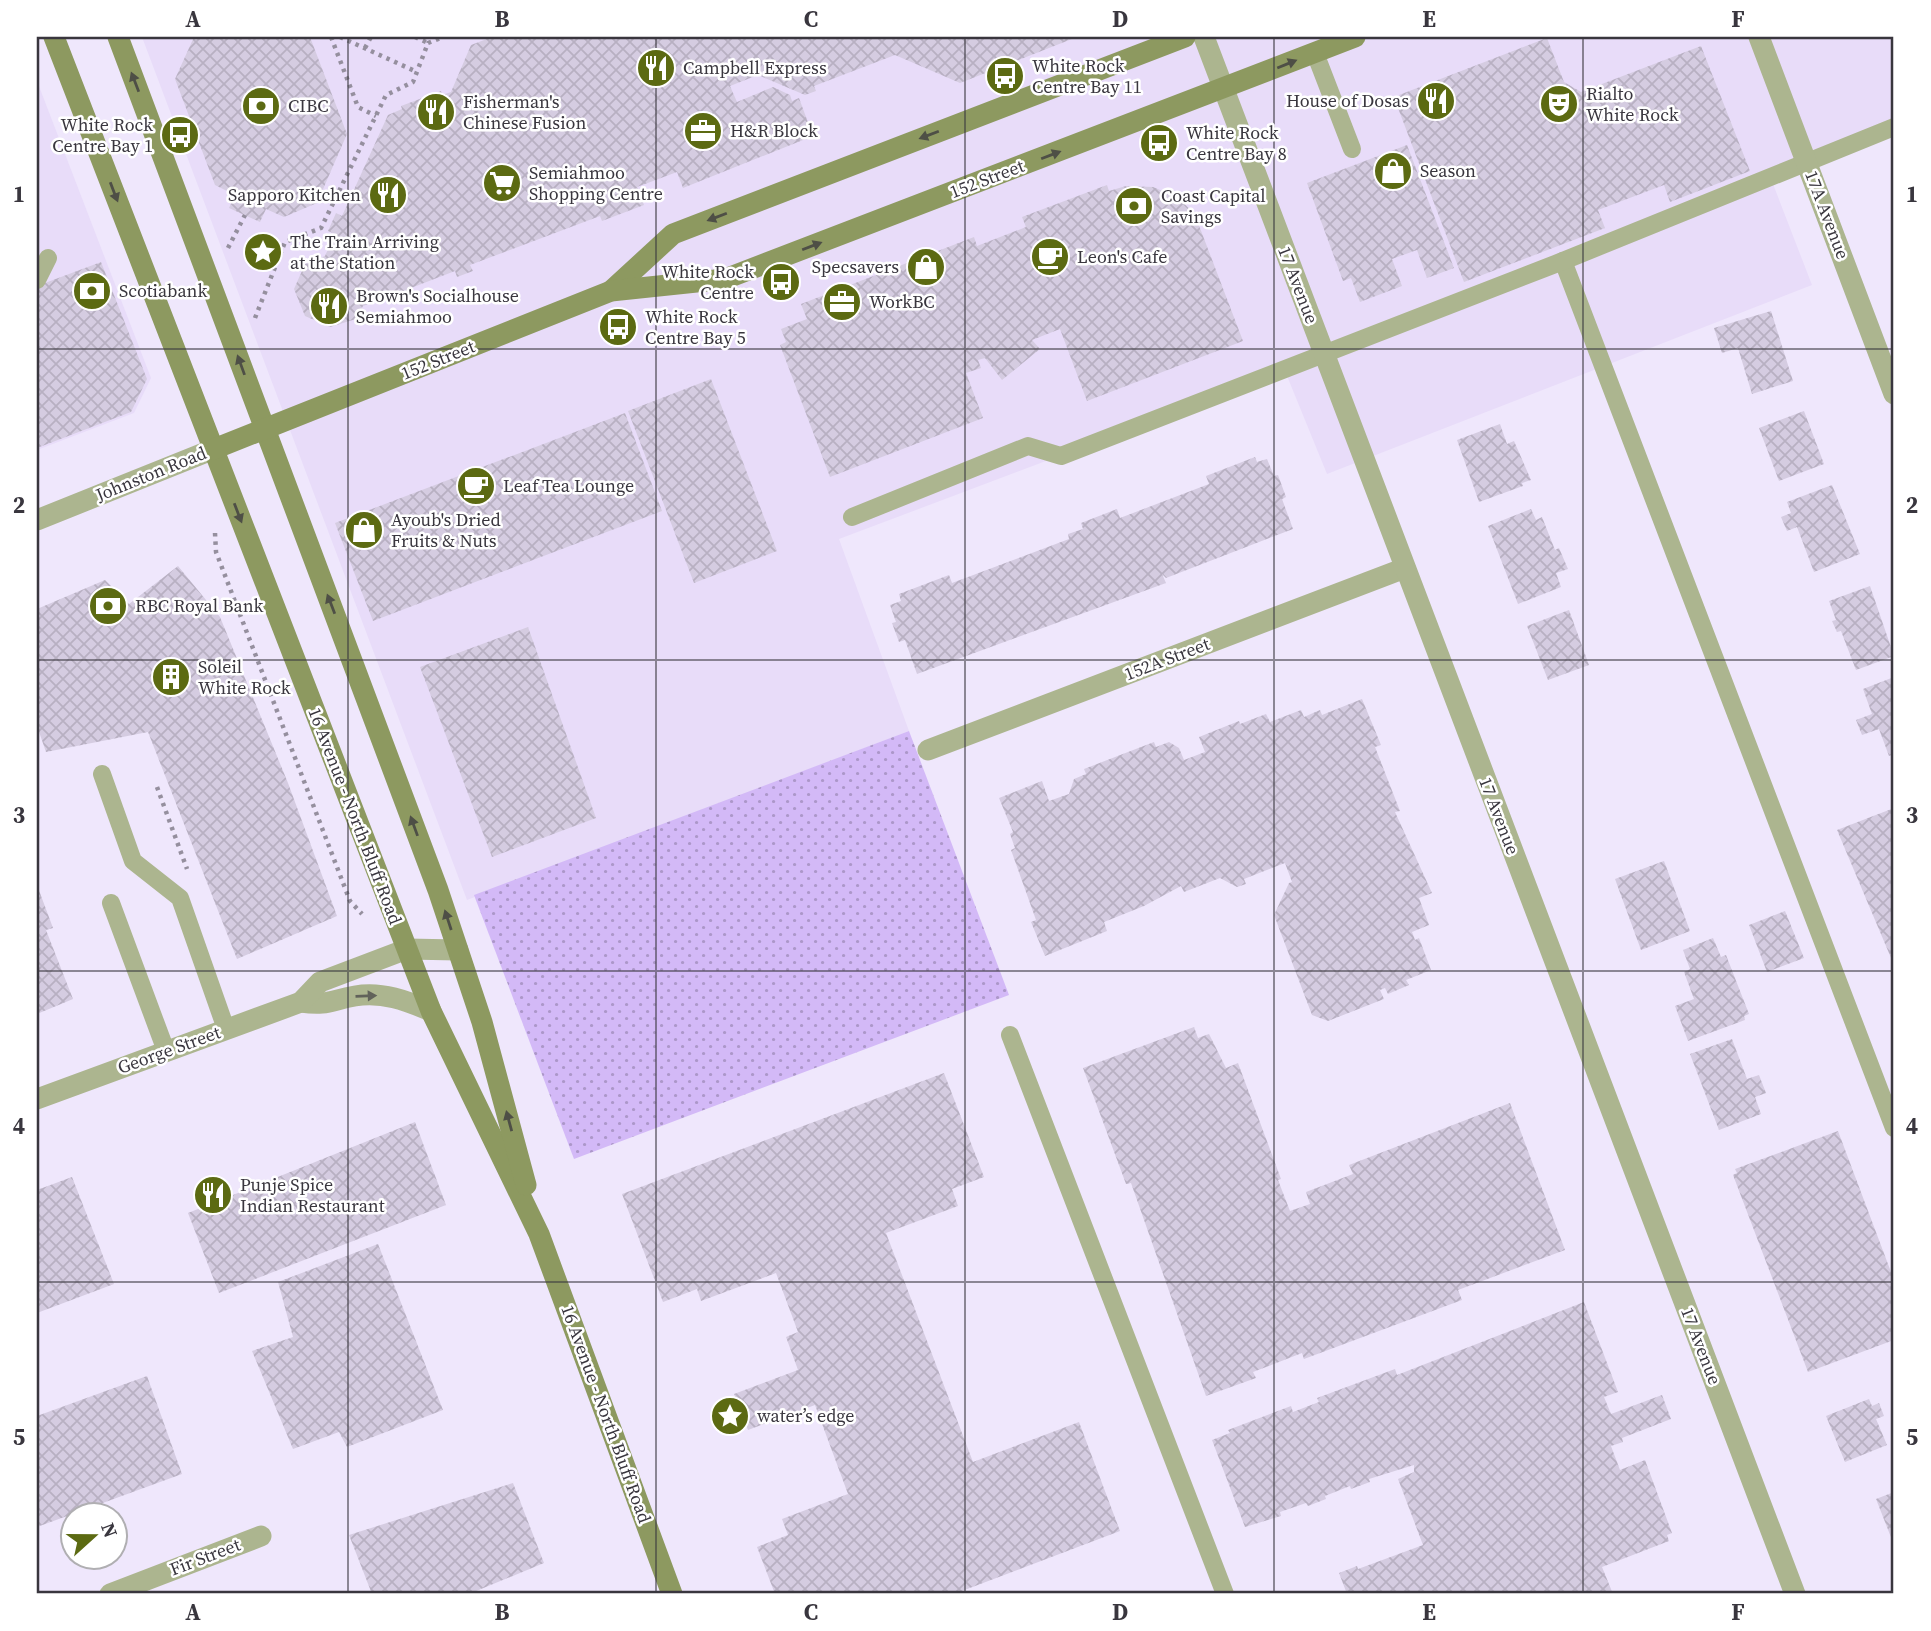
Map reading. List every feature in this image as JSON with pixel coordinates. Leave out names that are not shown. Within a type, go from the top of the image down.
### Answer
[{"type":"main road","name":"16 Avenue - North Bluff Road","points":[[54,37],[430,1011],[539,1234]]},
{"type":"main road","name":"16 Avenue - North Bluff Road","points":[[118,37],[458,950],[482,1022],[539,1234],[672,1594]]},
{"type":"main road","name":"152 Street","points":[[611,291],[673,234],[1185,37]]},
{"type":"main road","name":"152 Street","points":[[265,429],[611,291],[725,279],[1355,37]]},
{"type":"main road","name":"Johnston Road","points":[[214,449],[265,429]]},
{"type":"street","name":"17 Avenue","points":[[1204,37],[1795,1594]]},
{"type":"street","name":"17A Avenue","points":[[1759,37],[1894,394]]},
{"type":"street","name":"Johnston Road","points":[[37,520],[214,449]]},
{"type":"street","name":"152A Street","points":[[928,750],[1405,568]]},
{"type":"street","name":"George Street","points":[[37,1099],[301,1002],[320,982],[407,949],[458,950]]},
{"type":"street","name":"George Street","points":[[301,1002],[323,1006],[356,995],[383,995],[430,1011]]},
{"type":"street","name":"Fir Street","points":[[110,1594],[261,1536]]},
{"type":"lane","points":[[1315,52],[1352,149]]},
{"type":"lane","points":[[852,517],[1028,446],[1061,456],[1563,261],[1894,127]]},
{"type":"lane","points":[[37,280],[48,258]]},
{"type":"lane","points":[[1563,261],[1894,1128]]},
{"type":"lane","points":[[102,774],[133,860],[180,898],[226,1029]]},
{"type":"lane","points":[[111,903],[166,1051]]},
{"type":"lane","points":[[1010,1035],[1225,1594]]},
{"type":"path","points":[[331,37],[358,107],[376,116]]},
{"type":"path","points":[[340,37],[417,72]]},
{"type":"path","points":[[365,48],[371,37]]},
{"type":"path","points":[[415,37],[428,43],[443,37]]},
{"type":"path","points":[[255,318],[285,242],[321,228],[386,95],[413,82],[428,43]]},
{"type":"path","points":[[228,248],[245,215]]},
{"type":"path","points":[[233,502],[214,535],[216,552],[350,901],[365,918]]},
{"type":"shaded area","points":[[142,37],[1894,37],[1894,121],[1768,171],[1812,285],[1327,474],[1285,371],[839,539],[909,731],[467,900]]},
{"type":"shaded area","points":[[37,81],[151,378],[134,413],[37,450]]},
{"type":"shaded area","points":[[909,731],[1009,995],[574,1159],[474,895]]},
{"type":"building","name":"CIBC","points":[[194,37],[310,37],[347,134],[317,203],[284,217],[266,209],[260,222],[229,208],[235,195],[215,185],[175,79]]},
{"type":"building","name":"Semiahmoo Shopping Centre","points":[[492,37],[1077,37],[960,83],[895,55],[814,86],[816,91],[805,95],[758,75],[730,86],[737,102],[773,87],[790,95],[792,101],[799,98],[813,136],[683,188],[677,172],[637,187],[644,205],[602,221],[600,216],[470,265],[473,271],[457,277],[455,271],[411,288],[413,294],[397,300],[394,294],[363,306],[356,319],[330,327],[305,316],[294,289],[305,264],[325,256],[335,234],[328,231],[336,213],[342,216],[388,115],[402,109],[401,106],[441,91],[442,95],[451,92],[471,45]]},
{"type":"building","points":[[1547,38],[1564,82],[1581,92],[1701,46],[1750,171],[1670,202],[1664,185],[1598,210],[1605,228],[1464,282],[1398,108],[1404,106],[1399,95]]},
{"type":"building","points":[[1407,145],[1454,268],[1427,278],[1417,250],[1392,259],[1402,286],[1360,302],[1351,278],[1343,281],[1307,183]]},
{"type":"building","points":[[1107,185],[1109,191],[1126,186],[1153,187],[1179,198],[1195,215],[1243,341],[1087,401],[1060,329],[1032,340],[1040,349],[1002,380],[985,358],[978,360],[981,368],[966,373],[983,418],[830,477],[780,345],[786,342],[781,329],[807,319],[801,304],[974,237],[977,246],[1026,227],[1022,217]]},
{"type":"building","points":[[101,262],[147,379],[131,412],[37,448],[37,286]]},
{"type":"building","points":[[1771,311],[1793,381],[1752,394],[1738,348],[1722,353],[1714,328]]},
{"type":"building","points":[[711,379],[777,551],[694,583],[628,411]]},
{"type":"building","points":[[1804,411],[1824,464],[1779,481],[1759,428]]},
{"type":"building","points":[[625,413],[662,511],[373,621],[335,523]]},
{"type":"building","points":[[1500,424],[1507,444],[1514,441],[1531,480],[1522,483],[1523,486],[1479,502],[1457,440]]},
{"type":"building","points":[[1255,457],[1257,462],[1267,459],[1274,476],[1278,475],[1286,497],[1282,499],[1293,529],[1166,578],[1162,574],[1166,583],[917,674],[905,640],[899,642],[892,623],[896,622],[890,605],[901,601],[899,594],[949,575],[952,583],[1069,539],[1068,534],[1083,529],[1081,523],[1117,509],[1120,518],[1209,484],[1206,476]]},
{"type":"building","points":[[1832,485],[1860,554],[1814,572],[1797,527],[1787,531],[1781,517],[1791,513],[1787,502]]},
{"type":"building","points":[[1531,509],[1536,520],[1542,517],[1555,550],[1559,548],[1568,569],[1556,573],[1561,587],[1518,604],[1488,526]]},
{"type":"building","points":[[178,566],[220,617],[288,783],[337,916],[237,959],[148,732],[46,752],[37,726],[37,609],[105,580],[129,604]]},
{"type":"building","points":[[1870,586],[1894,656],[1856,670],[1841,631],[1837,632],[1832,621],[1836,620],[1829,601]]},
{"type":"building","points":[[1569,610],[1589,665],[1548,680],[1527,626]]},
{"type":"building","points":[[528,627],[596,818],[492,857],[420,667]]},
{"type":"building","points":[[1894,677],[1894,754],[1889,756],[1879,729],[1862,735],[1856,720],[1872,714],[1863,689]]},
{"type":"building","points":[[1362,699],[1381,745],[1375,747],[1400,811],[1395,812],[1432,893],[1419,898],[1429,925],[1412,932],[1415,940],[1419,938],[1431,970],[1406,980],[1409,985],[1388,994],[1385,988],[1380,990],[1384,999],[1328,1021],[1312,1015],[1274,915],[1289,883],[1292,882],[1285,863],[1244,879],[1246,884],[1237,887],[1220,878],[1184,892],[1181,886],[1144,906],[1104,922],[1107,931],[1045,956],[1031,922],[1036,920],[1011,850],[1015,848],[1010,834],[1013,832],[999,798],[1042,781],[1049,801],[1069,794],[1074,779],[1086,774],[1084,769],[1154,742],[1156,747],[1169,742],[1179,748],[1184,760],[1205,752],[1199,737],[1239,721],[1240,724],[1266,714],[1270,722],[1301,710],[1304,717],[1320,710],[1322,715]]},
{"type":"building","points":[[1894,808],[1894,965],[1837,830]]},
{"type":"building","points":[[1664,861],[1690,931],[1641,950],[1615,879]]},
{"type":"building","points":[[37,885],[53,928],[46,930],[73,999],[37,1014]]},
{"type":"building","points":[[1785,911],[1804,958],[1767,972],[1749,925]]},
{"type":"building","points":[[1713,938],[1721,957],[1726,955],[1749,1014],[1744,1016],[1745,1020],[1688,1041],[1675,1006],[1694,999],[1684,972],[1690,969],[1683,950]]},
{"type":"building","points":[[1194,1027],[1198,1038],[1209,1034],[1226,1068],[1238,1063],[1281,1179],[1278,1180],[1290,1211],[1310,1204],[1306,1192],[1353,1174],[1349,1165],[1510,1103],[1565,1250],[1458,1290],[1462,1300],[1304,1359],[1302,1353],[1253,1372],[1256,1378],[1206,1396],[1131,1183],[1126,1184],[1083,1068]]},
{"type":"building","points":[[1732,1039],[1747,1079],[1759,1075],[1766,1093],[1755,1097],[1761,1114],[1719,1130],[1690,1054]]},
{"type":"building","points":[[944,1073],[984,1177],[952,1189],[958,1206],[886,1233],[973,1462],[1079,1422],[1120,1531],[954,1594],[775,1594],[757,1547],[788,1535],[782,1519],[848,1494],[815,1405],[748,1430],[734,1394],[798,1370],[786,1337],[798,1332],[776,1273],[701,1301],[697,1289],[663,1302],[622,1194]]},
{"type":"building","points":[[415,1122],[446,1205],[219,1293],[188,1213]]},
{"type":"building","points":[[1838,1131],[1894,1280],[1894,1340],[1808,1372],[1733,1175],[1737,1173],[1735,1169]]},
{"type":"building","points":[[72,1177],[114,1284],[37,1313],[37,1190]]},
{"type":"building","points":[[378,1244],[443,1410],[347,1447],[339,1432],[293,1449],[252,1351],[293,1337],[278,1282]]},
{"type":"building","points":[[1584,1302],[1618,1392],[1604,1397],[1611,1414],[1662,1395],[1671,1419],[1622,1438],[1623,1442],[1611,1446],[1620,1470],[1645,1460],[1672,1533],[1667,1535],[1669,1541],[1602,1567],[1613,1594],[1347,1594],[1339,1573],[1357,1566],[1358,1569],[1423,1545],[1398,1479],[1414,1472],[1414,1465],[1369,1479],[1370,1482],[1351,1489],[1350,1486],[1308,1506],[1306,1503],[1280,1512],[1281,1516],[1245,1527],[1212,1440],[1230,1433],[1228,1430],[1291,1406],[1293,1412],[1319,1402],[1317,1398],[1395,1369],[1397,1375]]},
{"type":"building","points":[[147,1376],[182,1474],[105,1502],[60,1502],[60,1519],[37,1527],[37,1416]]},
{"type":"building","points":[[1869,1399],[1872,1406],[1879,1403],[1884,1416],[1876,1419],[1887,1445],[1845,1462],[1826,1416]]},
{"type":"building","points":[[513,1483],[544,1563],[469,1594],[372,1594],[349,1535]]},
{"type":"building","points":[[1894,1492],[1894,1545],[1876,1499]]},
{"type":"place","name":"Campbell Express","points":[[656,68]]},
{"type":"place","name":"White Rock Centre Bay 11","points":[[1005,76]]},
{"type":"place","name":"House of Dosas","points":[[1436,101]]},
{"type":"place","name":"Rialto White Rock","points":[[1559,104]]},
{"type":"place","name":"CIBC","points":[[261,106]]},
{"type":"place","name":"Fisherman's Chinese Fusion","points":[[436,112]]},
{"type":"place","name":"H&R Block","points":[[703,131]]},
{"type":"place","name":"White Rock Centre Bay 1","points":[[180,135]]},
{"type":"place","name":"White Rock Centre Bay 8","points":[[1159,143]]},
{"type":"place","name":"Season","points":[[1393,171]]},
{"type":"place","name":"Semiahmoo Shopping Centre","points":[[502,183]]},
{"type":"place","name":"Sapporo Kitchen","points":[[388,195]]},
{"type":"place","name":"Coast Capital Savings","points":[[1134,206]]},
{"type":"place","name":"The Train Arriving at the Station","points":[[263,252]]},
{"type":"place","name":"Leon's Cafe","points":[[1050,257]]},
{"type":"place","name":"Specsavers","points":[[926,267]]},
{"type":"place","name":"White Rock Centre","points":[[781,282]]},
{"type":"place","name":"Scotiabank","points":[[92,291]]},
{"type":"place","name":"WorkBC","points":[[842,302]]},
{"type":"place","name":"Brown's Socialhouse Semiahmoo","points":[[329,306]]},
{"type":"place","name":"White Rock Centre Bay 5","points":[[618,327]]},
{"type":"place","name":"Leaf Tea Lounge","points":[[476,486]]},
{"type":"place","name":"Ayoub's Dried Fruits & Nuts","points":[[364,530]]},
{"type":"place","name":"RBC Royal Bank","points":[[108,606]]},
{"type":"place","name":"Soleil White Rock","points":[[171,677]]},
{"type":"place","name":"Punje Spice Indian Restaurant","points":[[213,1195]]},
{"type":"place","name":"water’s edge","points":[[730,1416]]}]
